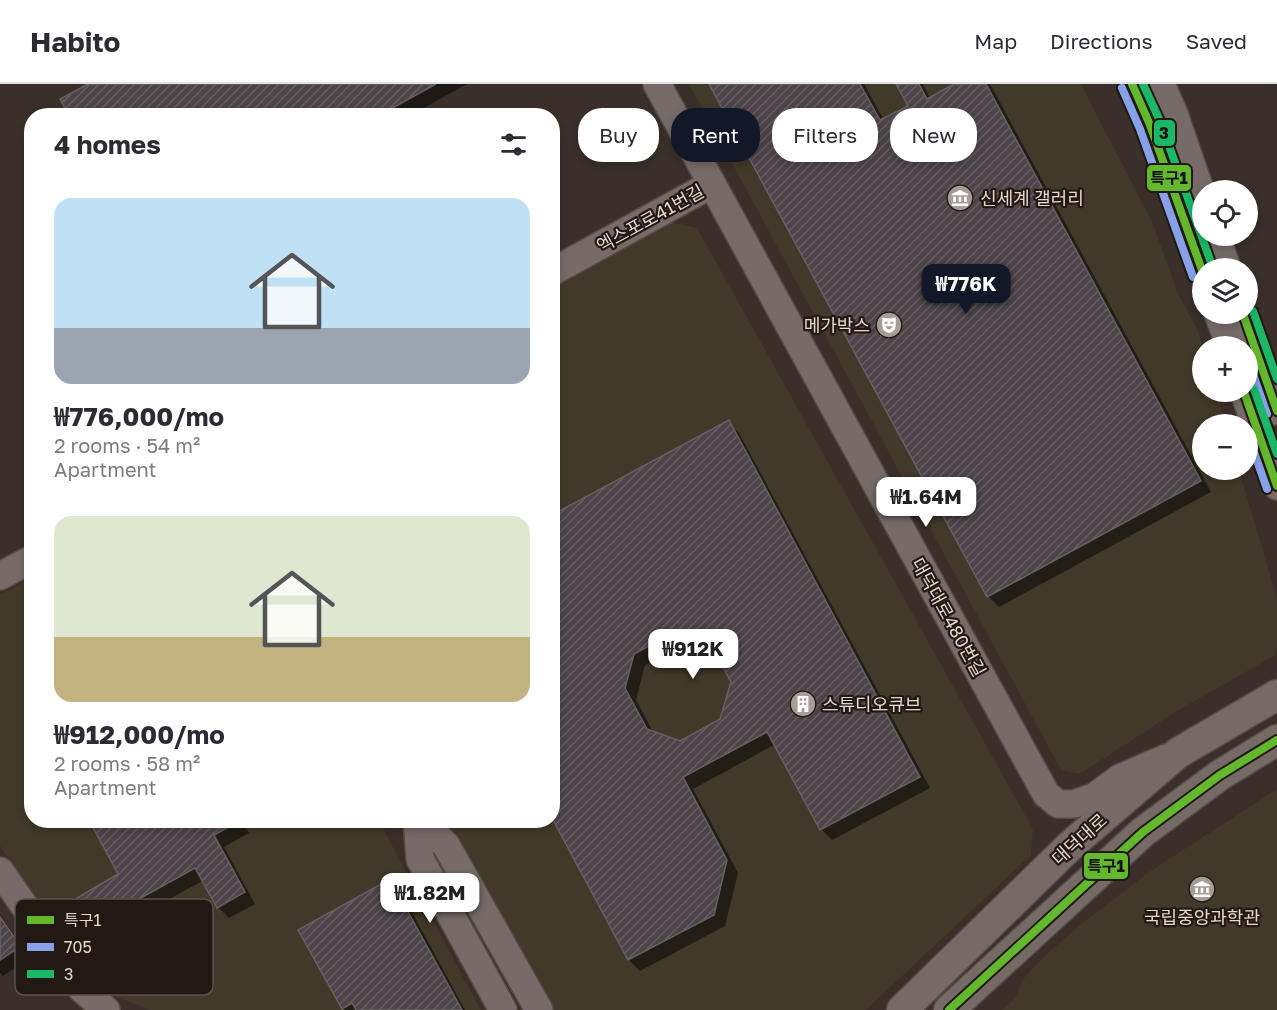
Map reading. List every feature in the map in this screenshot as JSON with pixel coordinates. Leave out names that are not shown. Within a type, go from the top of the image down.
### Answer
[{"type":"main road","name":"대덕대로","points":[[902,1010],[1071,845],[1178,753],[1277,695]]},
{"type":"main road","name":"대덕대로","points":[[949,1010],[1143,832],[1220,775],[1277,740]]},
{"type":"street","name":"엑스포로41번길","points":[[560,268],[712,183],[657,84]]},
{"type":"street","points":[[1132,84],[1150,125],[1198,258]]},
{"type":"street","points":[[1161,84],[1197,180]]},
{"type":"street","name":"대덕대로480번길","points":[[712,183],[1046,794],[1058,804],[1074,804],[1094,797],[1120,778],[1178,753]]},
{"type":"street","points":[[1247,324],[1277,411]]},
{"type":"street","points":[[1248,402],[1277,486]]},
{"type":"street","points":[[0,576],[24,563]]},
{"type":"street","points":[[418,828],[420,859],[503,1010]]},
{"type":"street","points":[[423,828],[525,1010]]},
{"type":"street","points":[[427,828],[446,846],[539,1010]]},
{"type":"street","points":[[0,872],[19,899]]},
{"type":"street","points":[[89,995],[106,1010]]},
{"type":"shaded area","points":[[689,84],[1081,84],[1153,224],[1177,291],[1192,320],[1192,324],[1198,331],[1200,336],[1192,336],[1192,402],[1219,402],[1223,414],[1192,414],[1192,480],[1242,480],[1277,598],[1277,649],[1274,656],[1177,711],[1080,774],[1061,770],[731,162],[760,162],[760,108],[702,108]]},
{"type":"shaded area","points":[[671,222],[697,228],[1033,829],[1031,855],[866,1010],[554,1010],[539,999],[447,828],[560,828],[560,285]]},
{"type":"shaded area","points":[[24,582],[24,828],[383,828],[481,1010],[150,1010],[112,995],[213,995],[213,899],[37,899],[0,846],[0,595]]},
{"type":"shaded area","name":"국립중앙과학관","points":[[1277,789],[1277,1010],[1002,1010],[1015,998],[1023,979],[1042,958],[1085,921],[1149,872]]},
{"type":"building","points":[[88,84],[436,84],[392,108],[65,108],[60,99]]},
{"type":"building","points":[[709,84],[860,84],[873,108],[772,108],[772,162],[878,162],[878,116],[880,120],[890,115],[890,162],[977,162],[977,108],[904,108],[908,106],[896,84],[919,84],[927,99],[954,84],[986,84],[1192,464],[1192,480],[1201,481],[987,597],[751,162],[760,162],[760,108],[722,108]]},
{"type":"building","name":"스튜디오큐브","points":[[729,420],[920,777],[820,830],[767,732],[683,777],[727,860],[714,915],[628,960],[557,828],[560,828],[560,511]],"holes":[[[674,632],[709,642],[731,682],[720,719],[680,741],[647,729],[625,688],[634,654]]]},
{"type":"building","points":[[93,828],[227,828],[214,835],[245,892],[217,908],[195,868],[139,899],[78,899],[118,874]]},
{"type":"building","points":[[390,879],[462,1010],[356,1010],[352,1003],[342,1009],[298,930]]},
{"type":"building","points":[[0,917],[15,938],[15,950],[0,960]]},
{"type":"transit line","name":"특구1","points":[[1132,84],[1150,125],[1198,258]]},
{"type":"transit line","name":"3","points":[[1143,84],[1160,121],[1209,258]]},
{"type":"transit line","name":"705","points":[[1122,88],[1140,129],[1192,274]]},
{"type":"transit line","name":"특구1","points":[[1247,324],[1277,411]]},
{"type":"transit line","name":"3","points":[[1258,324],[1277,379]]},
{"type":"transit line","name":"705","points":[[1258,388],[1267,414]]},
{"type":"transit line","name":"3","points":[[1258,400],[1277,454]]},
{"type":"transit line","name":"특구1","points":[[1248,402],[1277,486]]},
{"type":"transit line","name":"705","points":[[1258,463],[1267,489]]},
{"type":"transit line","name":"특구1","points":[[949,1010],[1143,832],[1220,775],[1277,740]]},
{"type":"place","name":"신세계 갤러리","points":[[960,198]]},
{"type":"place","name":"메가박스","points":[[889,325]]},
{"type":"place","name":"스튜디오큐브","points":[[803,704]]},
{"type":"place","name":"국립중앙과학관","points":[[1202,889]]}]
